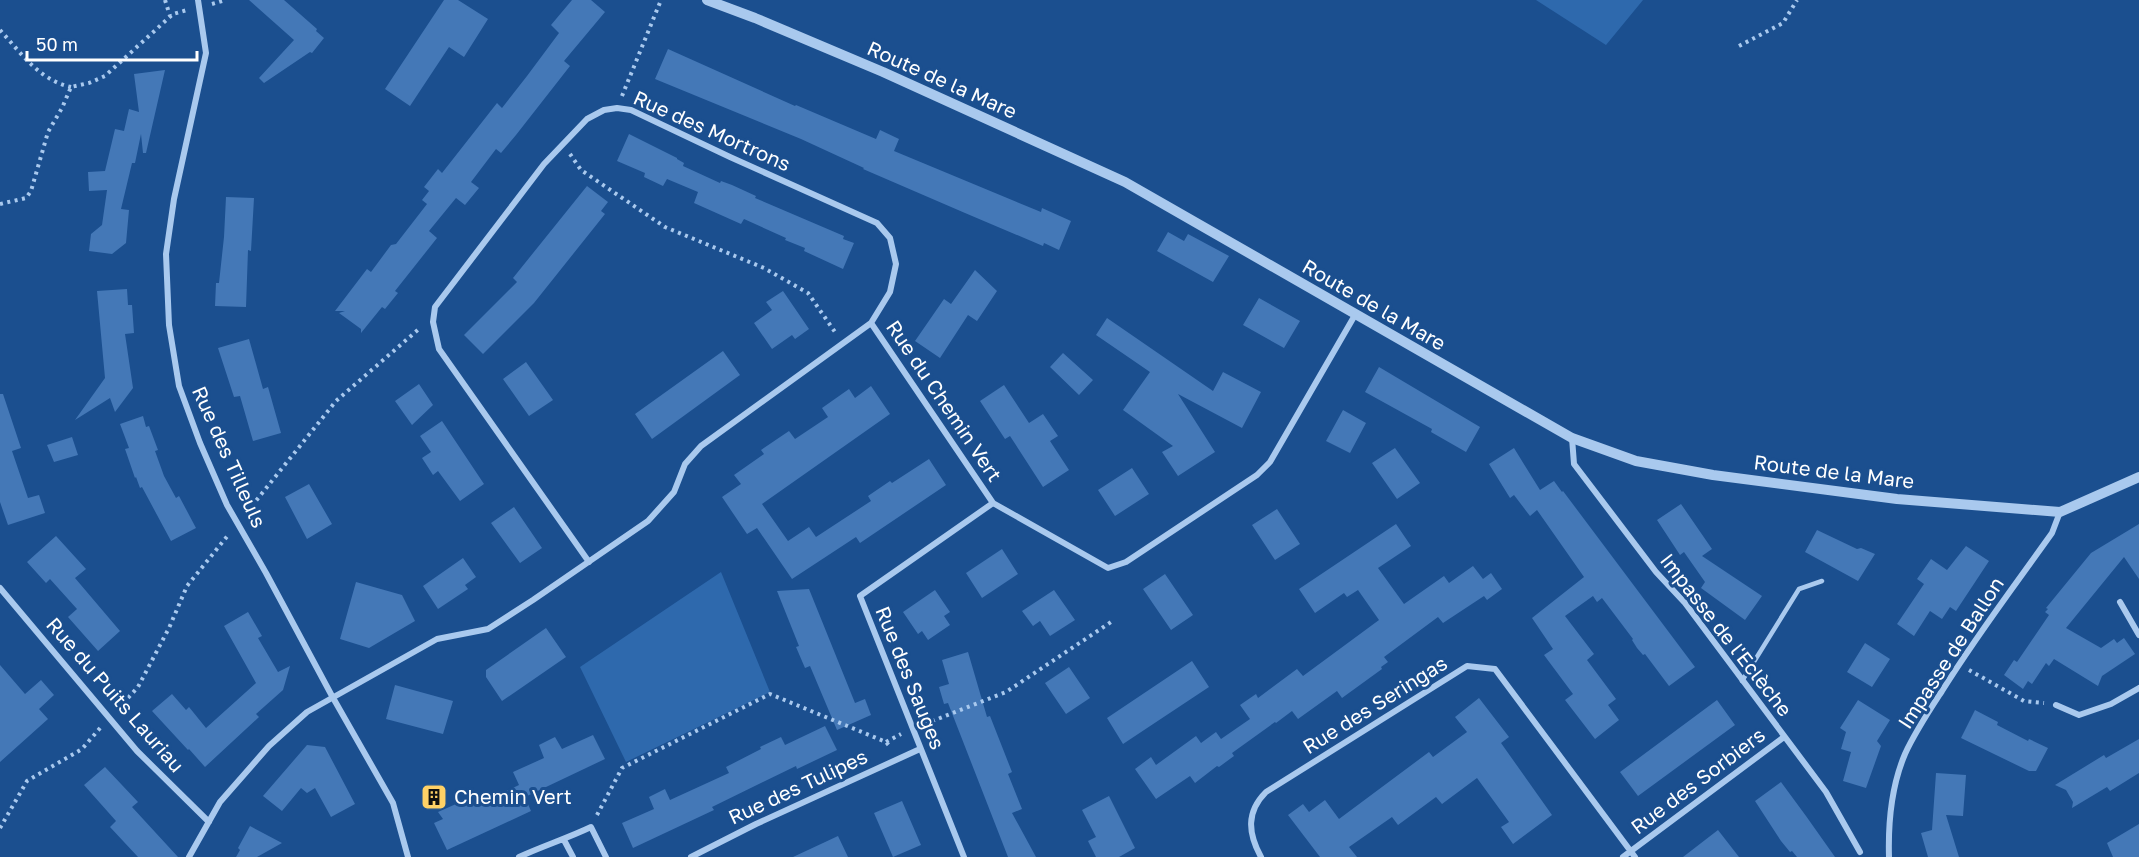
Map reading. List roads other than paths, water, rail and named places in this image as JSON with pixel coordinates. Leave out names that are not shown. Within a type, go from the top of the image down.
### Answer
[{"type":"street","name":"Route de la Mare","points":[[707,0],[872,67],[1125,182],[1572,438],[1636,461],[1713,475],[1897,499],[2060,512]]},
{"type":"street","name":"Rue des Tilleuls","points":[[200,3],[206,53],[174,199],[166,254],[169,325],[179,386],[200,443],[227,505],[393,803],[408,857]]},
{"type":"street","name":"Rue des Mortrons","points":[[189,857],[220,802],[269,746],[307,712],[437,639],[488,629],[589,562],[648,521],[674,492],[685,464],[701,446],[871,323],[890,292],[896,264],[890,238],[877,223],[631,110],[617,108],[604,110],[587,119],[544,164],[435,307],[434,316],[439,349],[589,562]]},
{"type":"street","name":"Rue du Chemin Vert","points":[[871,323],[993,503],[1108,568],[1126,562],[1257,475],[1270,462],[1355,315]]},
{"type":"street","name":"Impasse de l'Eclèche","points":[[1572,438],[1574,464],[1656,572],[1684,603],[1826,792],[1860,852]]},
{"type":"street","points":[[2060,512],[2139,477]]},
{"type":"street","name":"Rue des Sauges","points":[[964,857],[860,596],[993,503]]},
{"type":"street","name":"Impasse de Ballon","points":[[1889,857],[1888,824],[1905,754],[1959,664],[2052,533],[2060,512]]},
{"type":"street","name":"Rue du Puits Lauriau","points":[[0,588],[137,751],[208,822]]},
{"type":"street","points":[[2120,602],[2139,635]]},
{"type":"street","name":"Rue des Seringas","points":[[1261,857],[1250,831],[1250,819],[1258,801],[1266,792],[1467,666],[1495,669],[1633,854]]},
{"type":"street","points":[[2056,705],[2079,716],[2111,704],[2139,688]]},
{"type":"street","name":"Rue des Sorbiers","points":[[1623,857],[1633,854],[1784,737]]},
{"type":"street","name":"Rue des Tulipes","points":[[691,857],[756,824],[920,749]]},
{"type":"street","points":[[519,857],[591,827],[606,857]]},
{"type":"street","points":[[564,840],[573,857]]},
{"type":"lane","points":[[1742,681],[1799,589],[1822,581]]},
{"type":"place","name":"Chemin Vert","points":[[434,797]]}]
